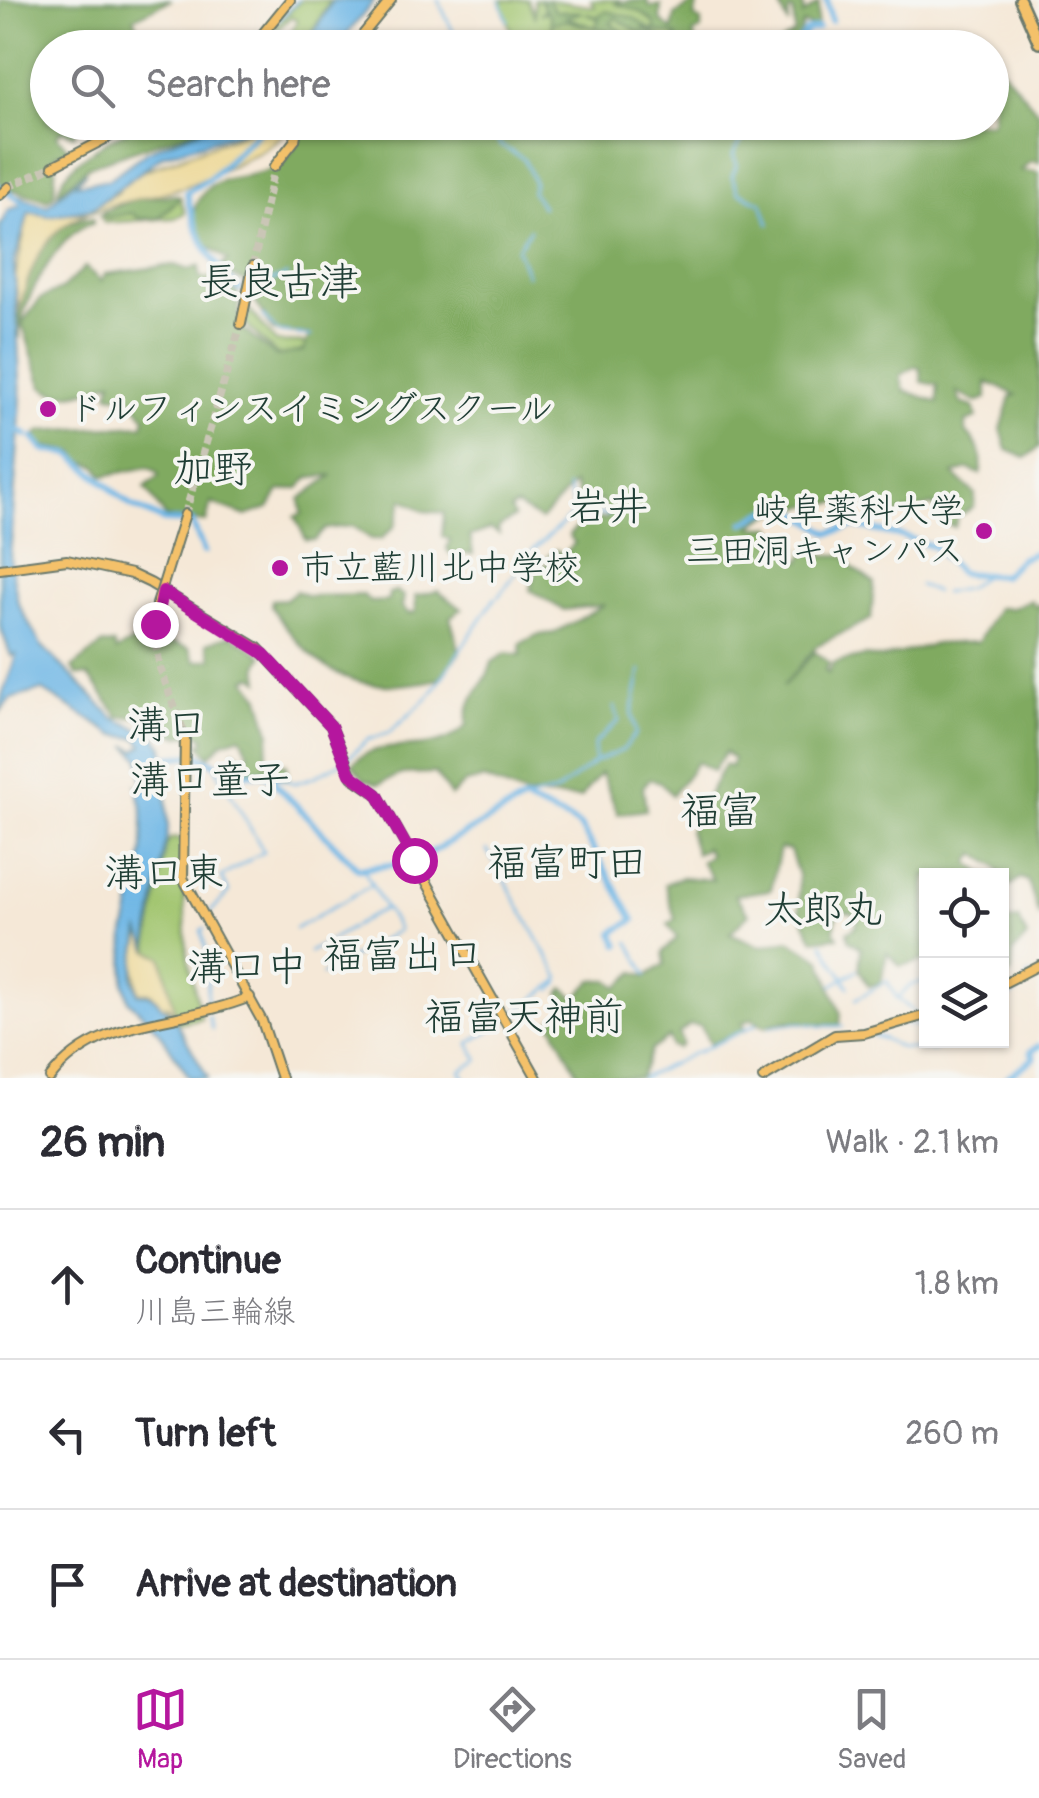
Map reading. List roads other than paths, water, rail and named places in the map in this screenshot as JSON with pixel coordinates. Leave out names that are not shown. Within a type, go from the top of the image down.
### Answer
[{"type":"highway","points":[[1020,0],[1039,44]]},
{"type":"main road","points":[[265,30],[290,0]]},
{"type":"main road","points":[[367,30],[391,0]]},
{"type":"main road","points":[[54,166],[107,140]]},
{"type":"main road","points":[[274,167],[294,140]]},
{"type":"main road","points":[[241,324],[253,266]]},
{"type":"main road","points":[[180,530],[157,604],[155,638],[157,604],[185,514]]},
{"type":"main road","points":[[166,575],[175,546]]},
{"type":"main road","points":[[0,570],[76,562],[131,574],[258,648],[331,726],[352,777],[377,794],[536,1078]]},
{"type":"main road","points":[[185,735],[183,878],[250,997],[280,1078]]},
{"type":"main road","points":[[1009,980],[1039,964]]},
{"type":"main road","points":[[50,1078],[81,1045],[122,1030],[220,1009],[250,997]]},
{"type":"main road","points":[[763,1078],[831,1037],[919,1017]]},
{"type":"water","points":[[333,0],[375,0],[350,30],[315,30]]},
{"type":"water","points":[[174,140],[213,140],[163,155],[93,208],[49,216],[29,212],[14,263],[21,399],[10,559],[18,603],[41,645],[114,718],[155,736],[163,747],[168,829],[147,947],[140,931],[133,977],[138,994],[151,995],[175,1020],[208,1078],[190,1078],[158,1030],[129,1001],[124,983],[125,934],[143,852],[143,812],[137,786],[144,791],[140,759],[127,745],[136,750],[143,745],[137,738],[114,735],[42,690],[10,699],[0,712],[16,654],[11,656],[0,626],[0,226],[8,210],[25,203],[17,200],[20,196],[47,206],[86,172],[76,184],[108,180],[147,151]]},
{"type":"waterway","points":[[279,19],[298,0]]},
{"type":"waterway","points":[[438,0],[452,30]]},
{"type":"waterway","points":[[500,0],[508,21]]},
{"type":"waterway","points":[[827,0],[831,21]]},
{"type":"waterway","points":[[811,30],[818,28]]},
{"type":"waterway","points":[[240,289],[221,270],[205,245],[187,192],[210,178],[249,140]]},
{"type":"waterway","points":[[497,140],[524,159],[534,182],[532,192],[542,207]]},
{"type":"waterway","points":[[742,140],[733,155],[737,165],[732,176],[738,192],[762,203],[769,224]]},
{"type":"waterway","points":[[0,187],[24,203]]},
{"type":"waterway","points":[[527,275],[517,249],[530,229]]},
{"type":"waterway","points":[[250,288],[287,275]]},
{"type":"waterway","points":[[262,315],[278,332],[311,336]]},
{"type":"waterway","points":[[13,427],[26,435]]},
{"type":"waterway","points":[[33,437],[44,450],[71,454],[130,505],[164,521],[192,522],[204,552]]},
{"type":"waterway","points":[[498,597],[534,549],[575,513],[568,488]]},
{"type":"waterway","points":[[744,523],[767,511],[785,509],[830,533],[854,526],[902,536],[934,547],[960,573],[1003,576],[1020,559],[1039,551]]},
{"type":"waterway","points":[[576,515],[609,514]]},
{"type":"waterway","points":[[970,586],[985,575]]},
{"type":"waterway","points":[[919,585],[935,592]]},
{"type":"waterway","points":[[944,593],[969,588]]},
{"type":"waterway","points":[[267,775],[295,783],[314,777],[346,760],[367,740],[390,732],[429,697],[495,598]]},
{"type":"waterway","points":[[597,761],[623,750],[636,733],[632,714],[641,671]]},
{"type":"waterway","points":[[524,800],[556,792],[595,762],[594,744],[619,721],[614,707]]},
{"type":"waterway","points":[[159,758],[197,755],[233,772],[267,775],[358,869],[414,862],[524,800],[567,819]]},
{"type":"waterway","points":[[212,761],[264,852],[254,857]]},
{"type":"waterway","points":[[571,821],[580,826],[634,920],[613,933],[619,945]]},
{"type":"waterway","points":[[487,850],[493,860]]},
{"type":"waterway","points":[[207,916],[229,892],[221,877],[251,859]]},
{"type":"waterway","points":[[495,863],[501,874]]},
{"type":"waterway","points":[[340,903],[372,885],[364,870]]},
{"type":"waterway","points":[[503,876],[516,901]]},
{"type":"waterway","points":[[354,926],[385,908],[372,885]]},
{"type":"waterway","points":[[517,902],[530,925]]},
{"type":"waterway","points":[[295,929],[339,903]]},
{"type":"waterway","points":[[386,909],[392,919]]},
{"type":"waterway","points":[[367,949],[398,930],[393,921]]},
{"type":"waterway","points":[[531,927],[546,954]]},
{"type":"waterway","points":[[205,928],[201,930],[208,957],[207,1007]]},
{"type":"waterway","points":[[309,952],[351,928]]},
{"type":"waterway","points":[[629,942],[647,975]]},
{"type":"waterway","points":[[823,943],[837,968]]},
{"type":"waterway","points":[[322,975],[365,950]]},
{"type":"waterway","points":[[547,955],[560,978]]},
{"type":"waterway","points":[[839,970],[849,987]]},
{"type":"waterway","points":[[833,985],[857,970]]},
{"type":"waterway","points":[[1009,997],[1021,990],[1030,974]]},
{"type":"waterway","points":[[536,997],[560,980]]},
{"type":"waterway","points":[[856,999],[887,981],[897,998],[919,1016]]},
{"type":"waterway","points":[[552,990],[560,983]]},
{"type":"waterway","points":[[899,997],[919,983]]},
{"type":"waterway","points":[[507,1017],[535,999]]},
{"type":"waterway","points":[[208,1015],[212,1029]]},
{"type":"waterway","points":[[769,1027],[796,1023]]},
{"type":"waterway","points":[[799,1023],[818,1025]]},
{"type":"waterway","points":[[698,1052],[757,1024]]},
{"type":"waterway","points":[[906,1025],[919,1026]]},
{"type":"waterway","points":[[819,1026],[843,1026]]},
{"type":"waterway","points":[[470,1043],[494,1028]]},
{"type":"waterway","points":[[869,1034],[884,1039]]},
{"type":"waterway","points":[[886,1040],[901,1048]]},
{"type":"waterway","points":[[469,1044],[478,1058]]},
{"type":"waterway","points":[[1034,1058],[1031,1051],[1039,1046]]},
{"type":"waterway","points":[[903,1048],[936,1048]]},
{"type":"waterway","points":[[676,1062],[696,1052]]},
{"type":"waterway","points":[[1006,1078],[1033,1059]]},
{"type":"waterway","points":[[465,1078],[460,1071],[479,1060]]},
{"type":"waterway","points":[[642,1078],[674,1063]]},
{"type":"tunnel","points":[[8,187],[53,166]]},
{"type":"tunnel","points":[[253,266],[274,167]]},
{"type":"tunnel","points":[[185,514],[241,324]]},
{"type":"tunnel","points":[[156,643],[160,668],[185,735]]},
{"type":"place","name":"ドルフィンスイミングスクール","points":[[48,409]]},
{"type":"place","name":"岐阜薬科大学 三田洞キャンパス","points":[[984,531]]},
{"type":"place","name":"市立藍川北中学校","points":[[280,568]]},
{"type":"district","name":"長良古津","points":[[279,282]]},
{"type":"district","name":"加野","points":[[213,469]]},
{"type":"district","name":"岩井","points":[[608,507]]},
{"type":"district","name":"溝口","points":[[167,725]]},
{"type":"district","name":"溝口童子","points":[[210,780]]},
{"type":"district","name":"福富","points":[[720,811]]},
{"type":"district","name":"福富町田","points":[[567,863]]},
{"type":"district","name":"溝口東","points":[[164,873]]},
{"type":"district","name":"太郎丸","points":[[823,910]]},
{"type":"district","name":"福富出口","points":[[403,955]]},
{"type":"district","name":"溝口中","points":[[247,967]]},
{"type":"district","name":"福富天神前","points":[[524,1017]]}]
